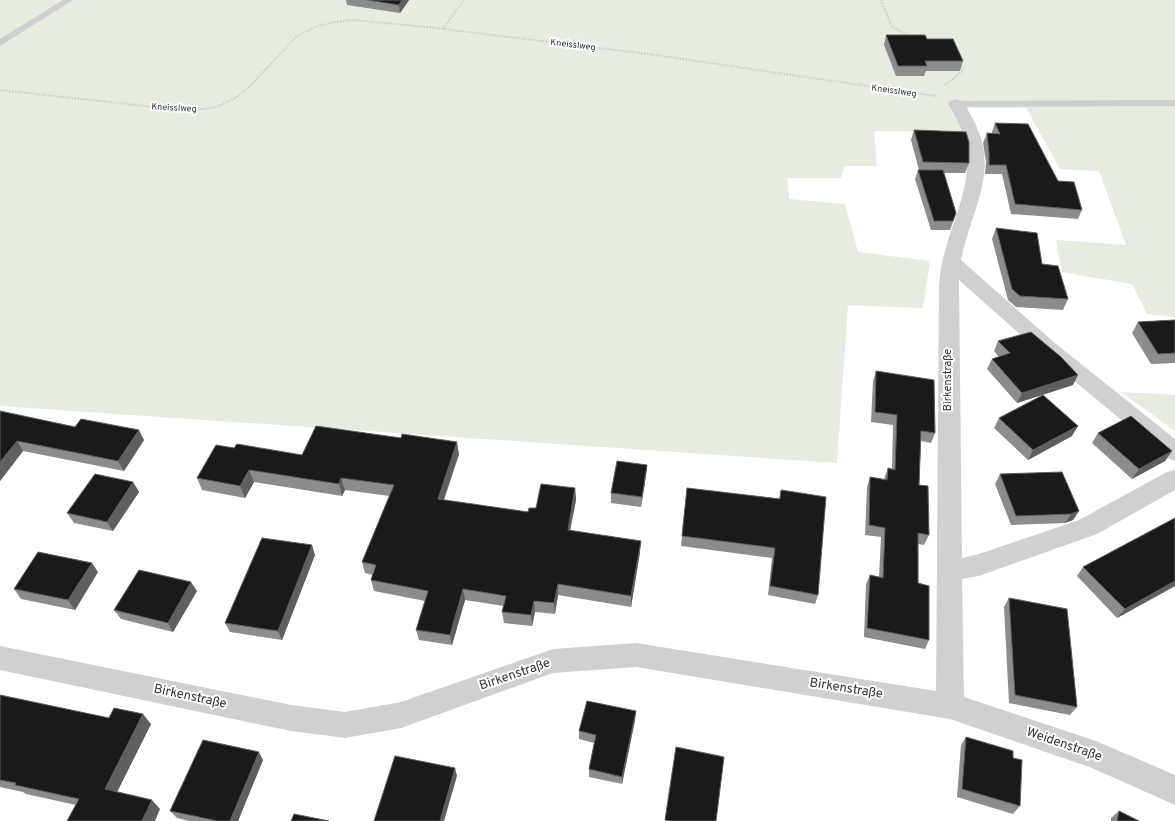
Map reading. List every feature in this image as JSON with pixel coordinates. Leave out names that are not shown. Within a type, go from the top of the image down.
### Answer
[{"type":"street","name":"Birkenstraße","points":[[0,658],[291,718],[345,725],[401,715],[553,661],[636,655],[950,706],[948,323],[951,262],[976,182],[975,158],[970,133],[964,115],[956,104]]},
{"type":"street","points":[[951,262],[1043,344],[1175,452]]},
{"type":"street","points":[[950,571],[979,565],[1088,527],[1175,479]]},
{"type":"street","name":"Weidenstraße","points":[[950,706],[1096,755],[1175,790]]},
{"type":"lane","points":[[0,43],[69,0]]},
{"type":"lane","points":[[956,104],[1030,105],[1175,103]]},
{"type":"path","points":[[443,29],[464,0]]},
{"type":"path","points":[[881,0],[892,27],[911,38]]},
{"type":"path","name":"Kneisslweg","points":[[0,90],[194,110],[217,107],[235,98],[249,87],[297,36],[315,27],[334,22],[354,20],[443,29],[648,54],[910,94],[931,95],[956,104]]},
{"type":"path","points":[[956,104],[942,87],[963,71],[960,65]]},
{"type":"shaded area","points":[[0,0],[1175,0],[1175,317],[1147,314],[1132,284],[1062,272],[1056,240],[1126,245],[1099,171],[1060,169],[1026,108],[968,108],[965,132],[874,131],[877,166],[845,166],[841,178],[787,178],[789,199],[845,204],[858,252],[930,261],[923,308],[848,305],[837,463],[0,406]]},
{"type":"shaded area","points":[[1121,392],[1175,395],[1175,431]]},
{"type":"building","points":[[367,0],[402,0],[399,5]]},
{"type":"building","points":[[886,35],[925,35],[927,39],[953,39],[963,61],[925,61],[927,66],[898,66]]},
{"type":"building","points":[[995,123],[1028,124],[1058,181],[1074,182],[1082,210],[1015,204],[1006,165],[989,165],[987,133],[1000,134]]},
{"type":"building","points":[[914,130],[966,132],[969,142],[969,163],[923,162]]},
{"type":"building","points":[[918,170],[943,170],[956,213],[953,221],[934,221]]},
{"type":"building","points":[[996,228],[1037,233],[1042,264],[1058,266],[1068,299],[1020,296],[1012,289]]},
{"type":"building","points":[[1175,320],[1175,353],[1158,354],[1138,322]]},
{"type":"building","points":[[1031,332],[1061,357],[1078,375],[1022,393],[992,359],[1010,353],[998,341]]},
{"type":"building","points":[[876,371],[934,380],[935,433],[921,431],[919,485],[928,486],[929,535],[918,533],[918,583],[929,586],[929,640],[867,628],[870,575],[883,578],[885,528],[869,525],[870,477],[887,480],[888,468],[895,470],[897,415],[875,412]]},
{"type":"building","points":[[1043,395],[1078,426],[1033,450],[999,418]]},
{"type":"building","points":[[0,411],[75,427],[81,419],[139,430],[118,461],[17,441],[0,462]]},
{"type":"building","points":[[1131,416],[1172,451],[1139,469],[1098,433]]},
{"type":"building","points":[[316,426],[401,438],[402,434],[457,442],[438,499],[528,512],[529,508],[536,508],[541,484],[575,488],[568,530],[641,541],[631,596],[558,584],[554,603],[534,601],[531,615],[502,612],[506,596],[463,589],[450,635],[416,630],[428,591],[371,580],[376,565],[362,562],[394,485],[341,478],[339,484],[249,470],[240,486],[197,478],[216,445],[234,448],[237,444],[302,455]]},
{"type":"building","points":[[617,461],[647,465],[642,497],[611,493]]},
{"type":"building","points":[[1062,472],[1079,511],[1071,514],[1016,516],[1000,474]]},
{"type":"building","points":[[95,474],[133,482],[107,522],[67,513]]},
{"type":"building","points":[[687,488],[780,499],[781,490],[826,497],[818,595],[770,586],[775,548],[682,536]]},
{"type":"building","points":[[1175,518],[1175,581],[1125,609],[1083,567]]},
{"type":"building","points":[[262,538],[312,545],[278,631],[225,623]]},
{"type":"building","points":[[38,552],[92,563],[68,600],[14,589]]},
{"type":"building","points":[[139,570],[191,582],[168,623],[114,610]]},
{"type":"building","points":[[1009,598],[1067,609],[1077,707],[1015,695]]},
{"type":"building","points":[[0,695],[109,718],[114,708],[143,714],[105,789],[152,800],[142,821],[67,821],[79,799],[15,785],[16,783],[0,780]]},
{"type":"building","points":[[587,701],[636,711],[622,777],[589,769],[596,735],[579,731]]},
{"type":"building","points":[[966,737],[1013,751],[1013,758],[1022,760],[1020,806],[962,789]]},
{"type":"building","points":[[203,740],[259,752],[230,821],[218,821],[170,811]]},
{"type":"building","points":[[676,747],[724,757],[716,821],[665,820]]},
{"type":"building","points":[[395,756],[455,768],[440,821],[374,821]]},
{"type":"building","points":[[1119,811],[1139,821],[1117,821]]},
{"type":"building","points":[[294,814],[329,821],[291,821]]}]
